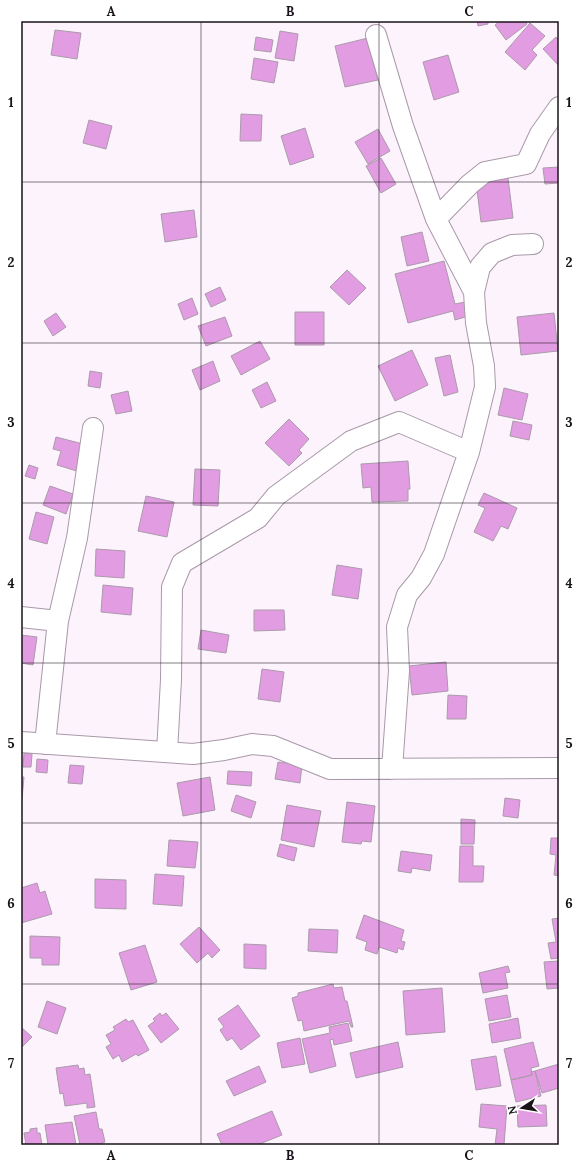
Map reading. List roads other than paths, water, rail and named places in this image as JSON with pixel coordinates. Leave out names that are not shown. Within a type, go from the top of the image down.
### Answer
[{"type":"street","points":[[376,35],[403,126],[436,218],[474,292]]},
{"type":"street","points":[[436,218],[470,184],[485,172],[526,164],[540,134],[559,107]]},
{"type":"street","points":[[392,770],[399,671],[397,627],[407,595],[421,578],[434,554],[470,452],[485,388],[484,366],[476,323],[474,292],[480,267],[492,253],[512,245],[533,244]]},
{"type":"street","points":[[167,752],[171,680],[172,587],[182,563],[258,518],[276,496],[351,441],[399,422],[470,452]]},
{"type":"street","points":[[45,744],[58,621],[77,538],[93,428]]},
{"type":"street","points":[[21,617],[58,621]]},
{"type":"street","points":[[21,742],[193,754],[224,750],[252,744],[273,746],[330,769],[392,770],[559,768]]}]
